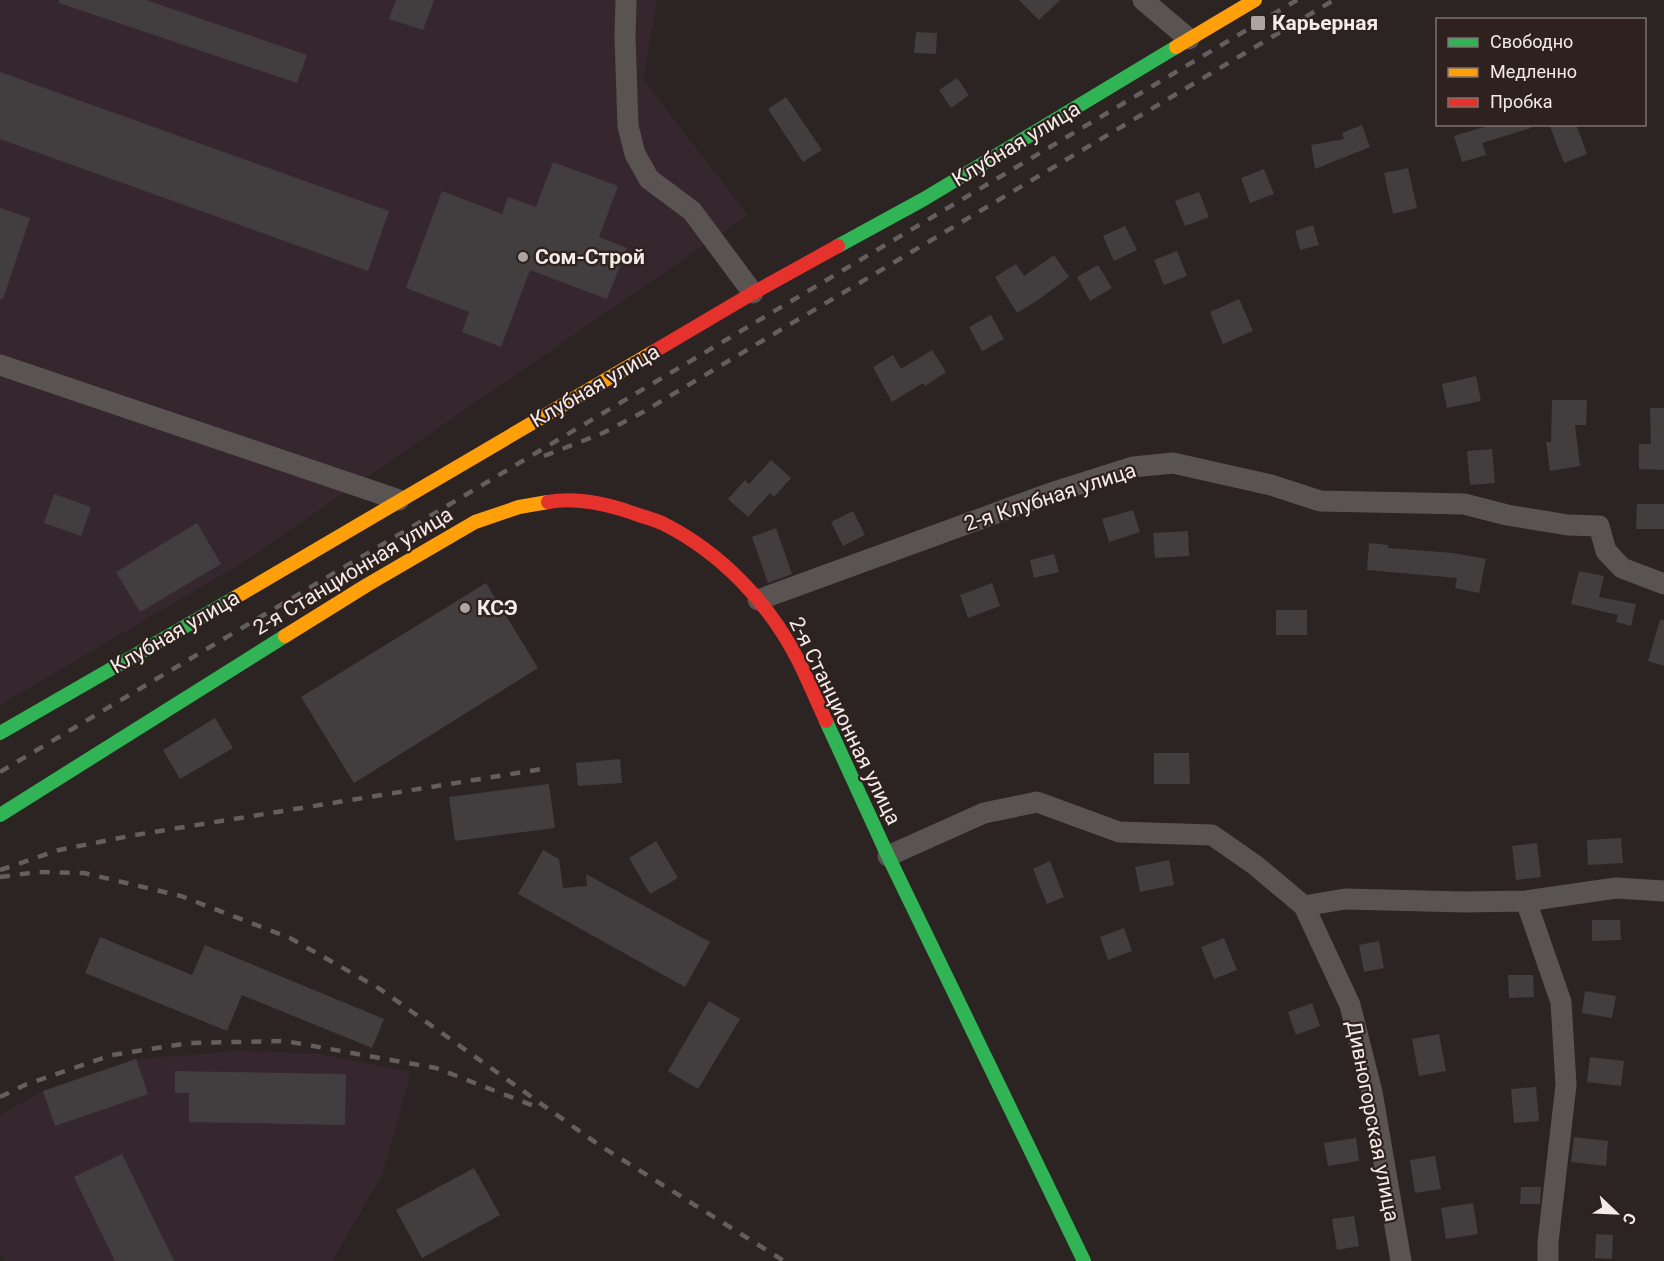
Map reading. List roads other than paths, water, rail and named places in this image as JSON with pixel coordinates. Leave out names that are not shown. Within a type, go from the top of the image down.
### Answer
[{"type":"main road","name":"Клубная улица","points":[[0,733],[346,533],[753,293],[924,200],[1255,0]]},
{"type":"main road","name":"2-я Станционная улица","points":[[0,815],[367,585],[475,522],[519,507],[560,500],[618,508],[662,523],[696,543],[734,573],[780,630],[796,658],[888,855],[1084,1261]]},
{"type":"street","points":[[626,0],[628,126],[634,154],[650,179],[692,211],[753,293]]},
{"type":"street","points":[[1143,0],[1188,39]]},
{"type":"street","points":[[0,365],[399,500]]},
{"type":"street","name":"2-я Клубная улица","points":[[758,600],[1051,493],[1133,467],[1173,463],[1271,485],[1320,501],[1464,504],[1507,515],[1568,525],[1599,526],[1606,551],[1622,568],[1664,584]]},
{"type":"street","name":"Дивногорская улица","points":[[888,855],[984,813],[1037,802],[1119,832],[1212,835],[1255,865],[1304,906],[1350,1005],[1372,1092],[1401,1261]]},
{"type":"street","points":[[1304,906],[1345,899],[1526,901],[1616,888],[1664,891]]},
{"type":"street","points":[[1526,901],[1561,1002],[1566,1085],[1548,1242],[1548,1261]]},
{"type":"railway","points":[[0,772],[1297,0]]},
{"type":"railway","points":[[544,456],[603,433],[643,412],[1334,0]]},
{"type":"railway","points":[[0,870],[59,850],[135,835],[548,768]]},
{"type":"railway","points":[[0,877],[38,872],[84,873],[181,896],[290,938],[380,989],[599,1145],[784,1261]]},
{"type":"railway","points":[[0,1097],[27,1084],[112,1055],[189,1043],[285,1041],[436,1068],[534,1106]]},
{"type":"place","name":"Карьерная","points":[[1258,23]]},
{"type":"place","name":"Сом-Строй","points":[[523,257]]},
{"type":"place","name":"КСЭ","points":[[465,608]]}]
